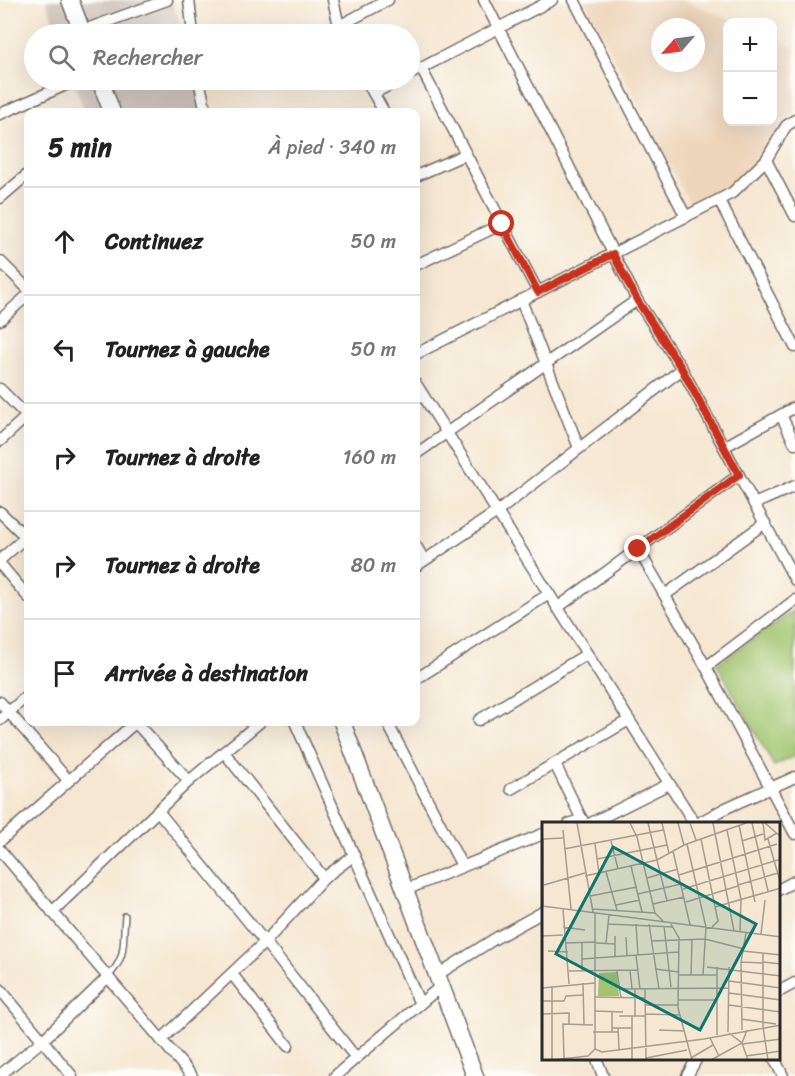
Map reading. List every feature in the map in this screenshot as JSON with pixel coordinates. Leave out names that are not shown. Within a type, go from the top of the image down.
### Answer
[{"type":"highway","points":[[70,0],[79,24]]},
{"type":"highway","points":[[102,90],[107,108]]},
{"type":"highway","points":[[344,726],[475,1076]]},
{"type":"street","points":[[105,24],[167,0]]},
{"type":"street","points":[[189,0],[192,24]]},
{"type":"street","points":[[333,0],[339,24]]},
{"type":"street","points":[[350,24],[388,0]]},
{"type":"street","points":[[484,0],[637,300],[682,369],[795,580]]},
{"type":"street","points":[[538,292],[421,68],[552,0]]},
{"type":"street","points":[[574,0],[686,217]]},
{"type":"street","points":[[0,114],[54,90]]},
{"type":"street","points":[[201,90],[205,108]]},
{"type":"street","points":[[372,90],[382,108]]},
{"type":"street","points":[[374,93],[380,90]]},
{"type":"street","points":[[420,352],[732,193],[766,160],[786,126],[795,120]]},
{"type":"street","points":[[420,174],[466,154]]},
{"type":"street","points":[[766,160],[795,216]]},
{"type":"street","points":[[0,198],[24,177]]},
{"type":"street","points":[[719,200],[795,347]]},
{"type":"street","points":[[420,263],[502,224]]},
{"type":"street","points":[[0,261],[24,285]]},
{"type":"street","points":[[0,320],[24,299]]},
{"type":"street","points":[[521,300],[579,448]]},
{"type":"street","points":[[420,451],[637,300]]},
{"type":"street","points":[[420,563],[496,512],[682,369]]},
{"type":"street","points":[[0,389],[24,412]]},
{"type":"street","points":[[420,391],[695,822]]},
{"type":"street","points":[[724,447],[795,407]]},
{"type":"street","points":[[781,416],[795,444]]},
{"type":"street","points":[[0,441],[24,420]]},
{"type":"street","points":[[557,608],[739,475]]},
{"type":"street","points":[[754,504],[795,486]]},
{"type":"street","points":[[0,512],[24,533]]},
{"type":"street","points":[[665,595],[765,524]]},
{"type":"street","points":[[24,539],[0,562],[24,592]]},
{"type":"street","points":[[638,549],[706,667],[795,834]]},
{"type":"street","points":[[420,676],[549,594]]},
{"type":"street","points":[[706,667],[795,600]]},
{"type":"street","points":[[479,720],[587,654]]},
{"type":"street","points":[[0,720],[24,699]]},
{"type":"street","points":[[0,702],[68,780]]},
{"type":"street","points":[[511,789],[629,720]]},
{"type":"street","points":[[0,841],[131,726]]},
{"type":"street","points":[[140,726],[189,782]]},
{"type":"street","points":[[52,912],[189,782],[255,726]]},
{"type":"street","points":[[298,726],[420,1004]]},
{"type":"street","points":[[389,726],[462,866]]},
{"type":"street","points":[[224,752],[324,878]]},
{"type":"street","points":[[555,764],[585,822],[669,784]]},
{"type":"street","points":[[700,822],[795,777]]},
{"type":"street","points":[[158,811],[356,1058]]},
{"type":"street","points":[[405,890],[542,834]]},
{"type":"street","points":[[0,850],[190,1075]]},
{"type":"street","points":[[161,1040],[265,942],[324,878],[353,856]]},
{"type":"street","points":[[780,889],[795,881]]},
{"type":"street","points":[[335,1076],[420,1004],[439,980],[496,938],[542,913]]},
{"type":"street","points":[[232,974],[288,1046]]},
{"type":"street","points":[[0,1075],[42,1040],[108,977]]},
{"type":"street","points":[[780,991],[795,983]]},
{"type":"street","points":[[0,989],[72,1076]]},
{"type":"street","points":[[598,1061],[603,1076]]},
{"type":"street","points":[[687,1076],[695,1061]]},
{"type":"street","points":[[776,1061],[783,1076]]},
{"type":"lane","points":[[108,977],[119,965],[123,956],[126,916]]},
{"type":"shaded area","points":[[46,0],[171,0],[180,24],[54,24]]},
{"type":"shaded area","points":[[584,0],[684,0],[727,18],[723,18],[723,126],[777,126],[777,41],[795,48],[795,113],[783,120],[776,135],[735,182],[691,206]]},
{"type":"shaded area","points":[[77,90],[204,90],[210,108],[84,108]]},
{"type":"green space","points":[[795,610],[795,756],[774,766],[717,664]]},
{"type":"route","points":[[502,224],[538,292],[613,254],[637,300],[682,369],[739,475],[638,549]]}]
